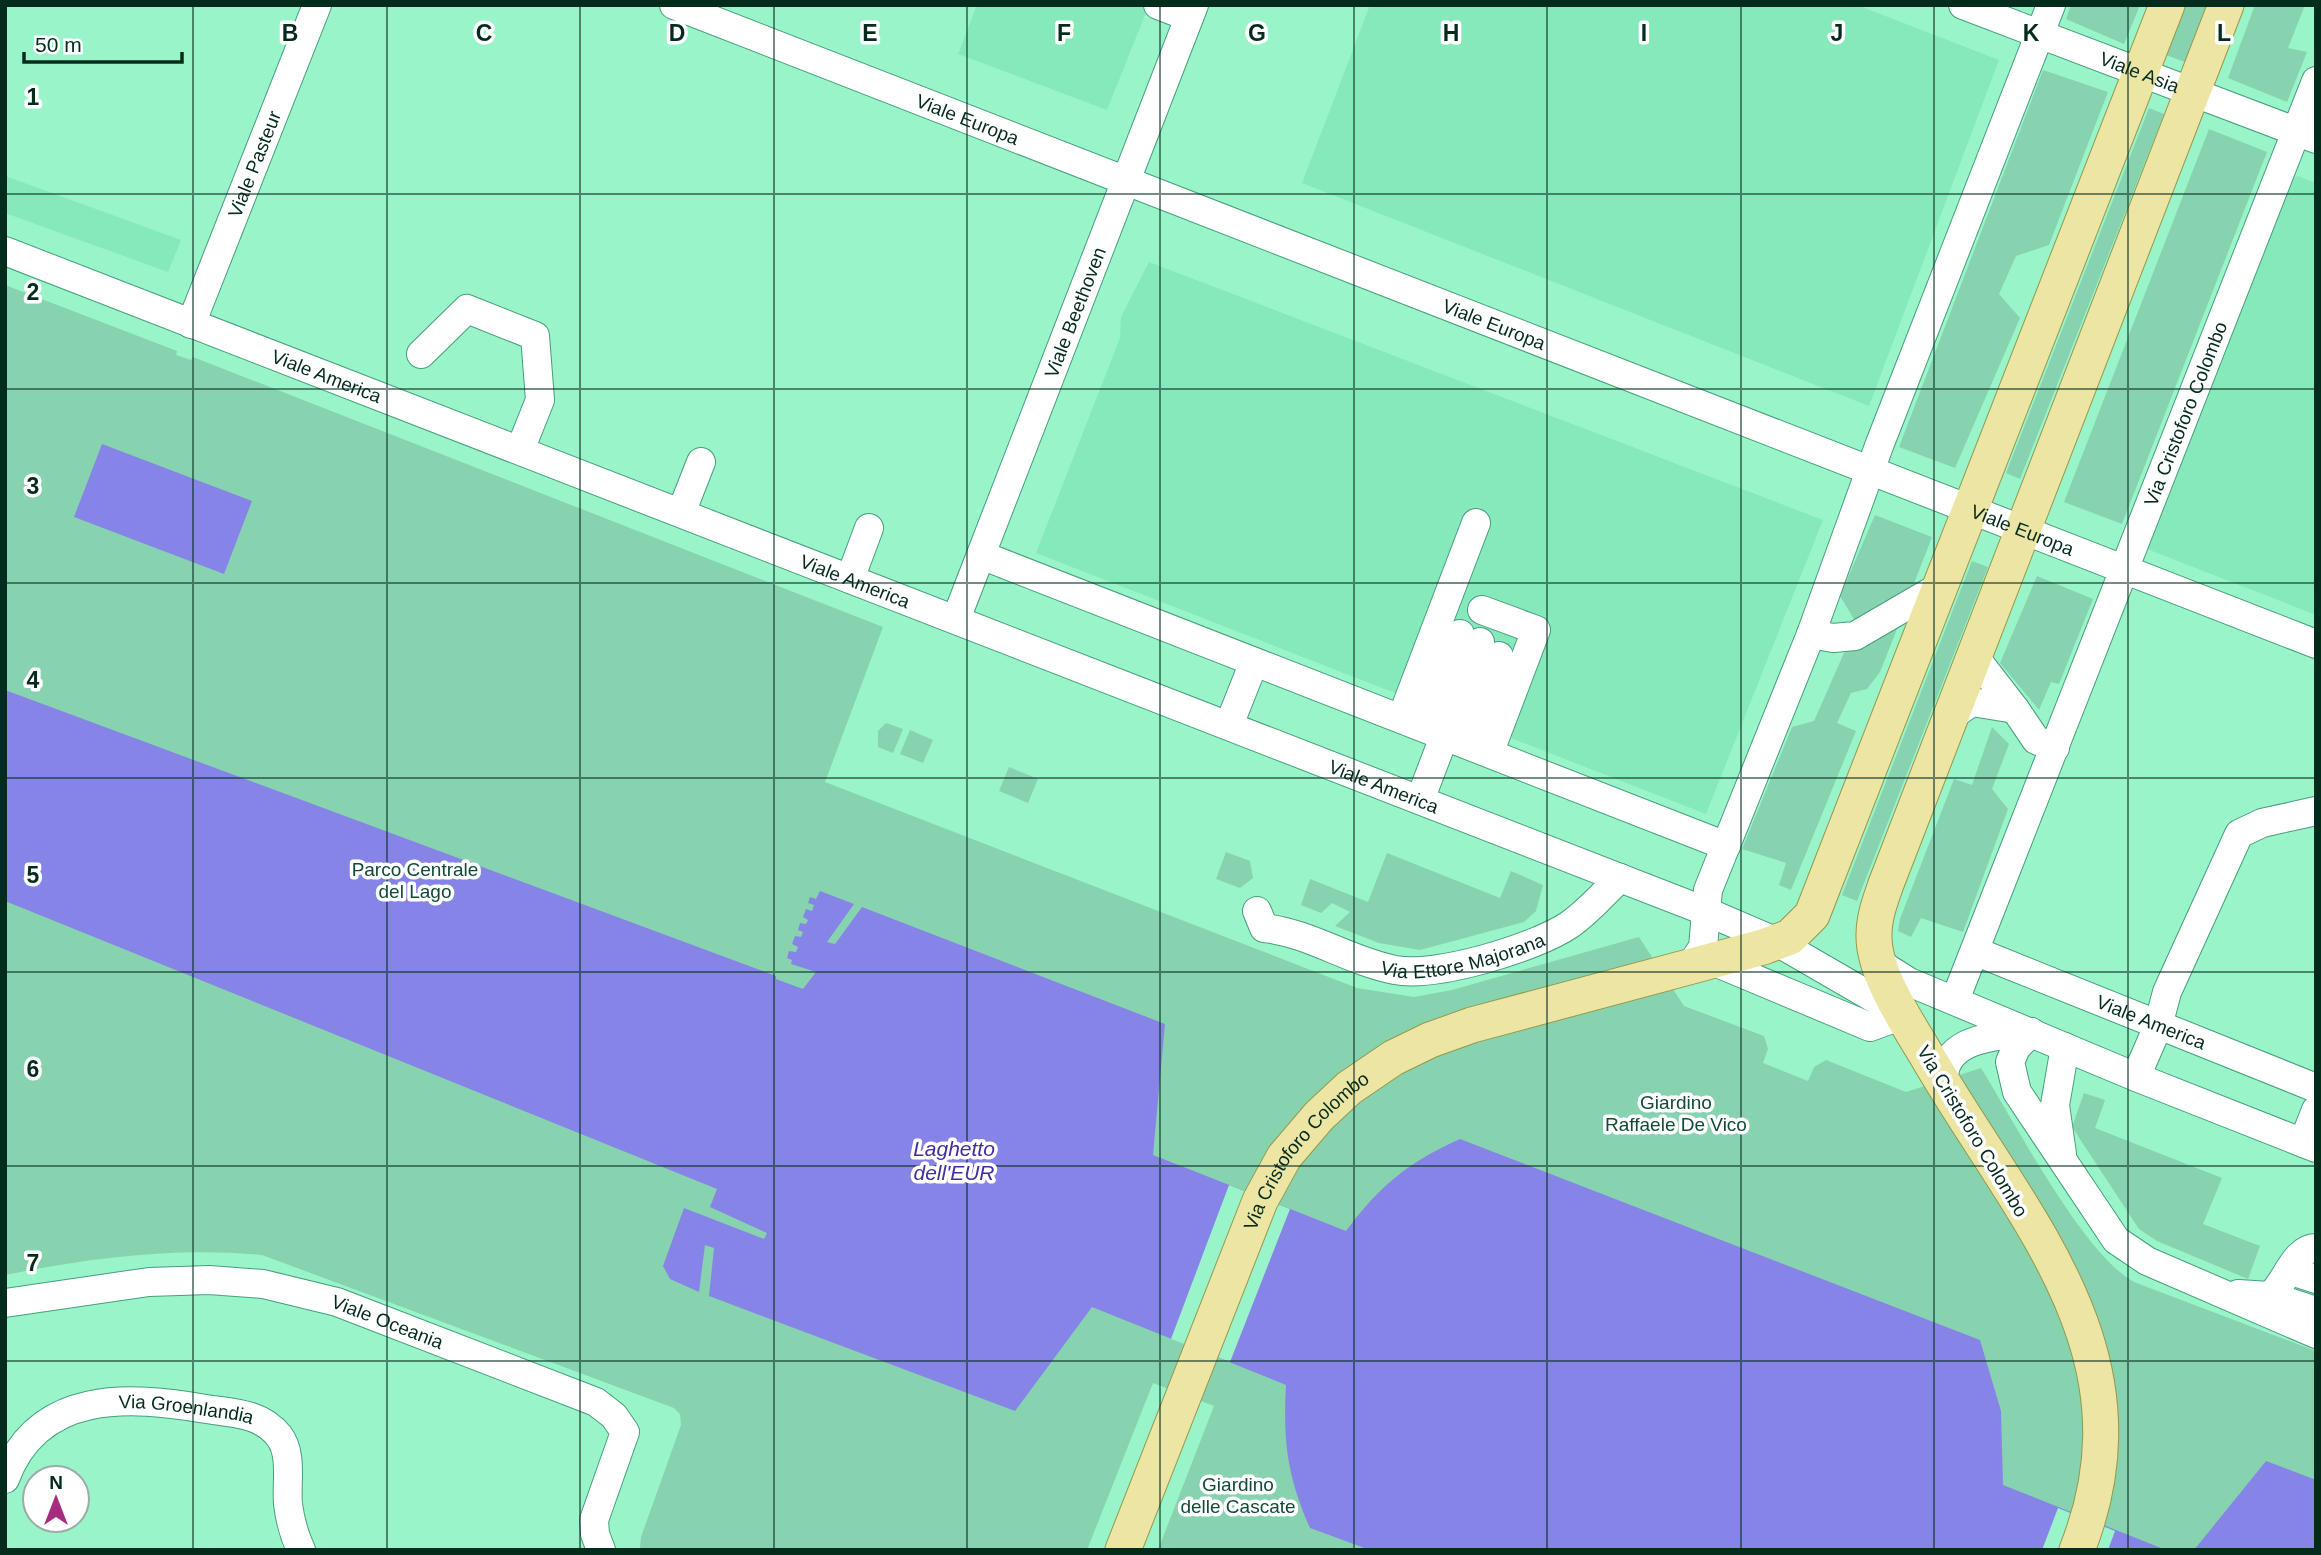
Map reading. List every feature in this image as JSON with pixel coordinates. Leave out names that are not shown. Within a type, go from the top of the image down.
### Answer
[{"type":"main road","name":"Via Cristoforo Colombo","points":[[1123,1550],[1260,1201],[1293,1146],[1349,1088],[1393,1058],[1430,1040],[1472,1025],[1777,942],[1798,930],[1816,908],[2166,5]]},
{"type":"main road","name":"Via Cristoforo Colombo","points":[[2077,1550],[2098,1483],[2102,1447],[2102,1405],[2084,1331],[2049,1254],[1943,1084],[1903,1014],[1879,963],[1874,932],[1880,903],[1951,716],[2226,5]]},
{"type":"street","name":"Viale Pasteur","points":[[191,324],[317,5]]},
{"type":"street","name":"Viale Europa","points":[[674,5],[742,18],[1125,183],[1871,469],[2316,644]]},
{"type":"street","points":[[1158,5],[1191,11]]},
{"type":"street","name":"Viale Asia","points":[[1963,5],[2306,135]]},
{"type":"street","points":[[1903,1014],[1870,1027],[1701,962],[1708,890],[1811,634],[1871,469],[2051,5]]},
{"type":"street","name":"Viale Beethoven","points":[[956,620],[1191,11]]},
{"type":"street","name":"Via Cristoforo Colombo","points":[[1955,1000],[2124,570],[2306,135],[2316,81]]},
{"type":"street","name":"Viale America","points":[[5,251],[1705,911]]},
{"type":"street","points":[[421,354],[467,309],[535,336],[540,400],[520,450]]},
{"type":"street","points":[[681,513],[701,462]]},
{"type":"street","points":[[1446,735],[1476,523]]},
{"type":"street","points":[[850,579],[869,528]]},
{"type":"street","points":[[981,555],[1726,846]]},
{"type":"street","points":[[1811,634],[1833,638],[1855,636],[1940,587]]},
{"type":"street","points":[[1446,735],[1536,630],[1482,610]]},
{"type":"street","points":[[1420,800],[1480,644],[1446,735]]},
{"type":"street","points":[[1974,656],[2036,740],[2055,748]]},
{"type":"street","points":[[1229,725],[1254,662]]},
{"type":"street","points":[[1951,716],[1972,702],[2015,709]]},
{"type":"street","points":[[2136,1077],[2158,1026],[2167,992],[2239,834],[2262,824],[2316,811]]},
{"type":"street","name":"Via Ettore Majorana","points":[[1257,911],[1264,928],[1290,931],[1395,970],[1435,970],[1549,937],[1580,917],[1619,878]]},
{"type":"street","points":[[1705,911],[1777,942],[1903,1014]]},
{"type":"street","name":"Viale America","points":[[1987,956],[2316,1088]]},
{"type":"street","points":[[1879,963],[1909,982],[2136,1077],[2310,1145],[2316,1110]]},
{"type":"street","points":[[1943,1084],[1947,1059],[1961,1046],[1985,1039],[2031,1032]]},
{"type":"street","points":[[2031,1032],[2013,1052],[2011,1076],[2025,1108],[2062,1156],[2106,1226],[2124,1247],[2147,1261],[2316,1334]]},
{"type":"street","points":[[2062,1156],[2055,1114],[2065,1047]]},
{"type":"street","points":[[2270,1296],[2304,1275],[2301,1253],[2316,1248]]},
{"type":"street","name":"Viale Oceania","points":[[5,1303],[149,1282],[209,1280],[263,1284],[337,1302],[596,1402],[614,1416],[625,1433],[594,1520],[594,1534],[601,1550]]},
{"type":"street","points":[[2221,1291],[2248,1296],[2270,1296],[2316,1311]]},
{"type":"street","name":"Via Groenlandia","points":[[5,1479],[13,1460],[34,1436],[61,1415],[86,1405],[136,1399],[253,1417],[270,1427],[284,1447],[290,1517],[301,1550]]},
{"type":"shaded area","points":[[977,5],[1149,5],[1107,110],[958,54]]},
{"type":"shaded area","points":[[1370,5],[1857,5],[1999,60],[1869,406],[1302,183]]},
{"type":"shaded area","points":[[5,176],[181,240],[168,272],[5,213]]},
{"type":"shaded area","points":[[2298,176],[2316,183],[2316,615],[2147,549],[2285,181]]},
{"type":"shaded area","points":[[1149,262],[1823,520],[1706,814],[1036,553],[1120,338],[1121,317]]},
{"type":"green space","points":[[2071,5],[2140,5],[2124,44],[2066,19]]},
{"type":"green space","points":[[2186,5],[2207,5],[2185,62],[2166,55]]},
{"type":"green space","points":[[2255,5],[2305,5],[2288,48],[2307,52],[2287,102],[2228,78]]},
{"type":"green space","points":[[2043,70],[2108,92],[2049,245],[2016,256],[1999,294],[2020,318],[1955,468],[1899,447]]},
{"type":"green space","points":[[2149,108],[2164,114],[2020,479],[2006,473]]},
{"type":"green space","points":[[2209,129],[2267,152],[2122,524],[2064,502]]},
{"type":"green space","name":"Parco Centrale del Lago","points":[[5,285],[177,351],[176,355],[191,360],[193,357],[883,627],[825,782],[1357,988],[1414,997],[1452,990],[1639,937],[1684,1006],[1764,1036],[1768,1049],[1763,1063],[1808,1081],[1814,1067],[1826,1060],[1906,1092],[1981,1068],[2030,1152],[2072,1216],[2114,1267],[2134,1282],[2316,1351],[2316,1550],[1158,1550],[1214,1406],[1153,1383],[1087,1550],[643,1550],[640,1547],[641,1537],[681,1425],[680,1414],[674,1408],[262,1255],[165,1253],[69,1264],[5,1275]]},
{"type":"green space","points":[[1875,515],[1932,537],[1913,586],[1857,624],[1840,596]]},
{"type":"green space","points":[[1972,561],[1988,567],[1857,901],[1842,895]]},
{"type":"green space","points":[[2037,576],[2093,599],[2059,684],[2051,682],[2039,710],[2000,663]]},
{"type":"green space","points":[[1899,624],[1880,672],[1867,689],[1851,693],[1837,723],[1856,731],[1791,890],[1779,885],[1786,863],[1742,849],[1792,727],[1814,721],[1844,653]]},
{"type":"green space","points":[[886,723],[903,729],[893,753],[878,747],[878,731]]},
{"type":"green space","points":[[1992,727],[2009,744],[1992,789],[2008,809],[1963,932],[1921,918],[1911,937],[1898,931],[1900,919],[1954,779],[1972,785]]},
{"type":"green space","points":[[910,730],[933,740],[923,763],[900,754]]},
{"type":"green space","points":[[1009,767],[1038,779],[1028,803],[999,791]]},
{"type":"green space","points":[[1226,852],[1250,861],[1253,878],[1240,888],[1216,879]]},
{"type":"green space","points":[[1387,853],[1500,898],[1511,871],[1543,885],[1536,911],[1524,922],[1420,950],[1379,943],[1335,926],[1350,912],[1332,903],[1321,913],[1301,905],[1310,879],[1368,902]]},
{"type":"green space","points":[[2084,1093],[2105,1100],[2095,1128],[2222,1178],[2203,1224],[2260,1246],[2248,1279],[2157,1241],[2139,1229],[2072,1127]]},
{"type":"water","points":[[102,444],[252,501],[224,574],[74,517]]},
{"type":"water","name":"Laghetto dell'EUR","points":[[5,690],[776,976],[776,979],[803,989],[816,972],[791,964],[792,960],[787,958],[789,951],[796,952],[798,947],[792,944],[795,936],[801,937],[803,932],[798,930],[800,923],[806,924],[808,920],[803,917],[806,909],[812,911],[814,905],[808,903],[810,897],[816,899],[820,891],[854,904],[827,942],[835,944],[862,907],[1165,1024],[1153,1155],[1346,1231],[1371,1200],[1397,1176],[1425,1157],[1460,1139],[1980,1340],[2001,1411],[2003,1485],[2166,1550],[1370,1550],[1310,1528],[1296,1492],[1288,1458],[1286,1385],[1092,1307],[1015,1411],[709,1296],[714,1248],[705,1245],[699,1292],[670,1279],[663,1266],[684,1208],[764,1239],[767,1233],[710,1207],[717,1189],[5,901]]},
{"type":"water","points":[[2266,1461],[2316,1480],[2316,1550],[2194,1550]]},
{"type":"pier","points":[[1229,1185],[1290,1209],[1230,1362],[1171,1339]]},
{"type":"pier","points":[[2058,1508],[2115,1531],[2108,1550],[2042,1550]]},
{"type":"park label","name":"Giardino Raffaele De Vico","points":[[1676,1113]]},
{"type":"park label","name":"Giardino delle Cascate","points":[[1238,1495]]}]
